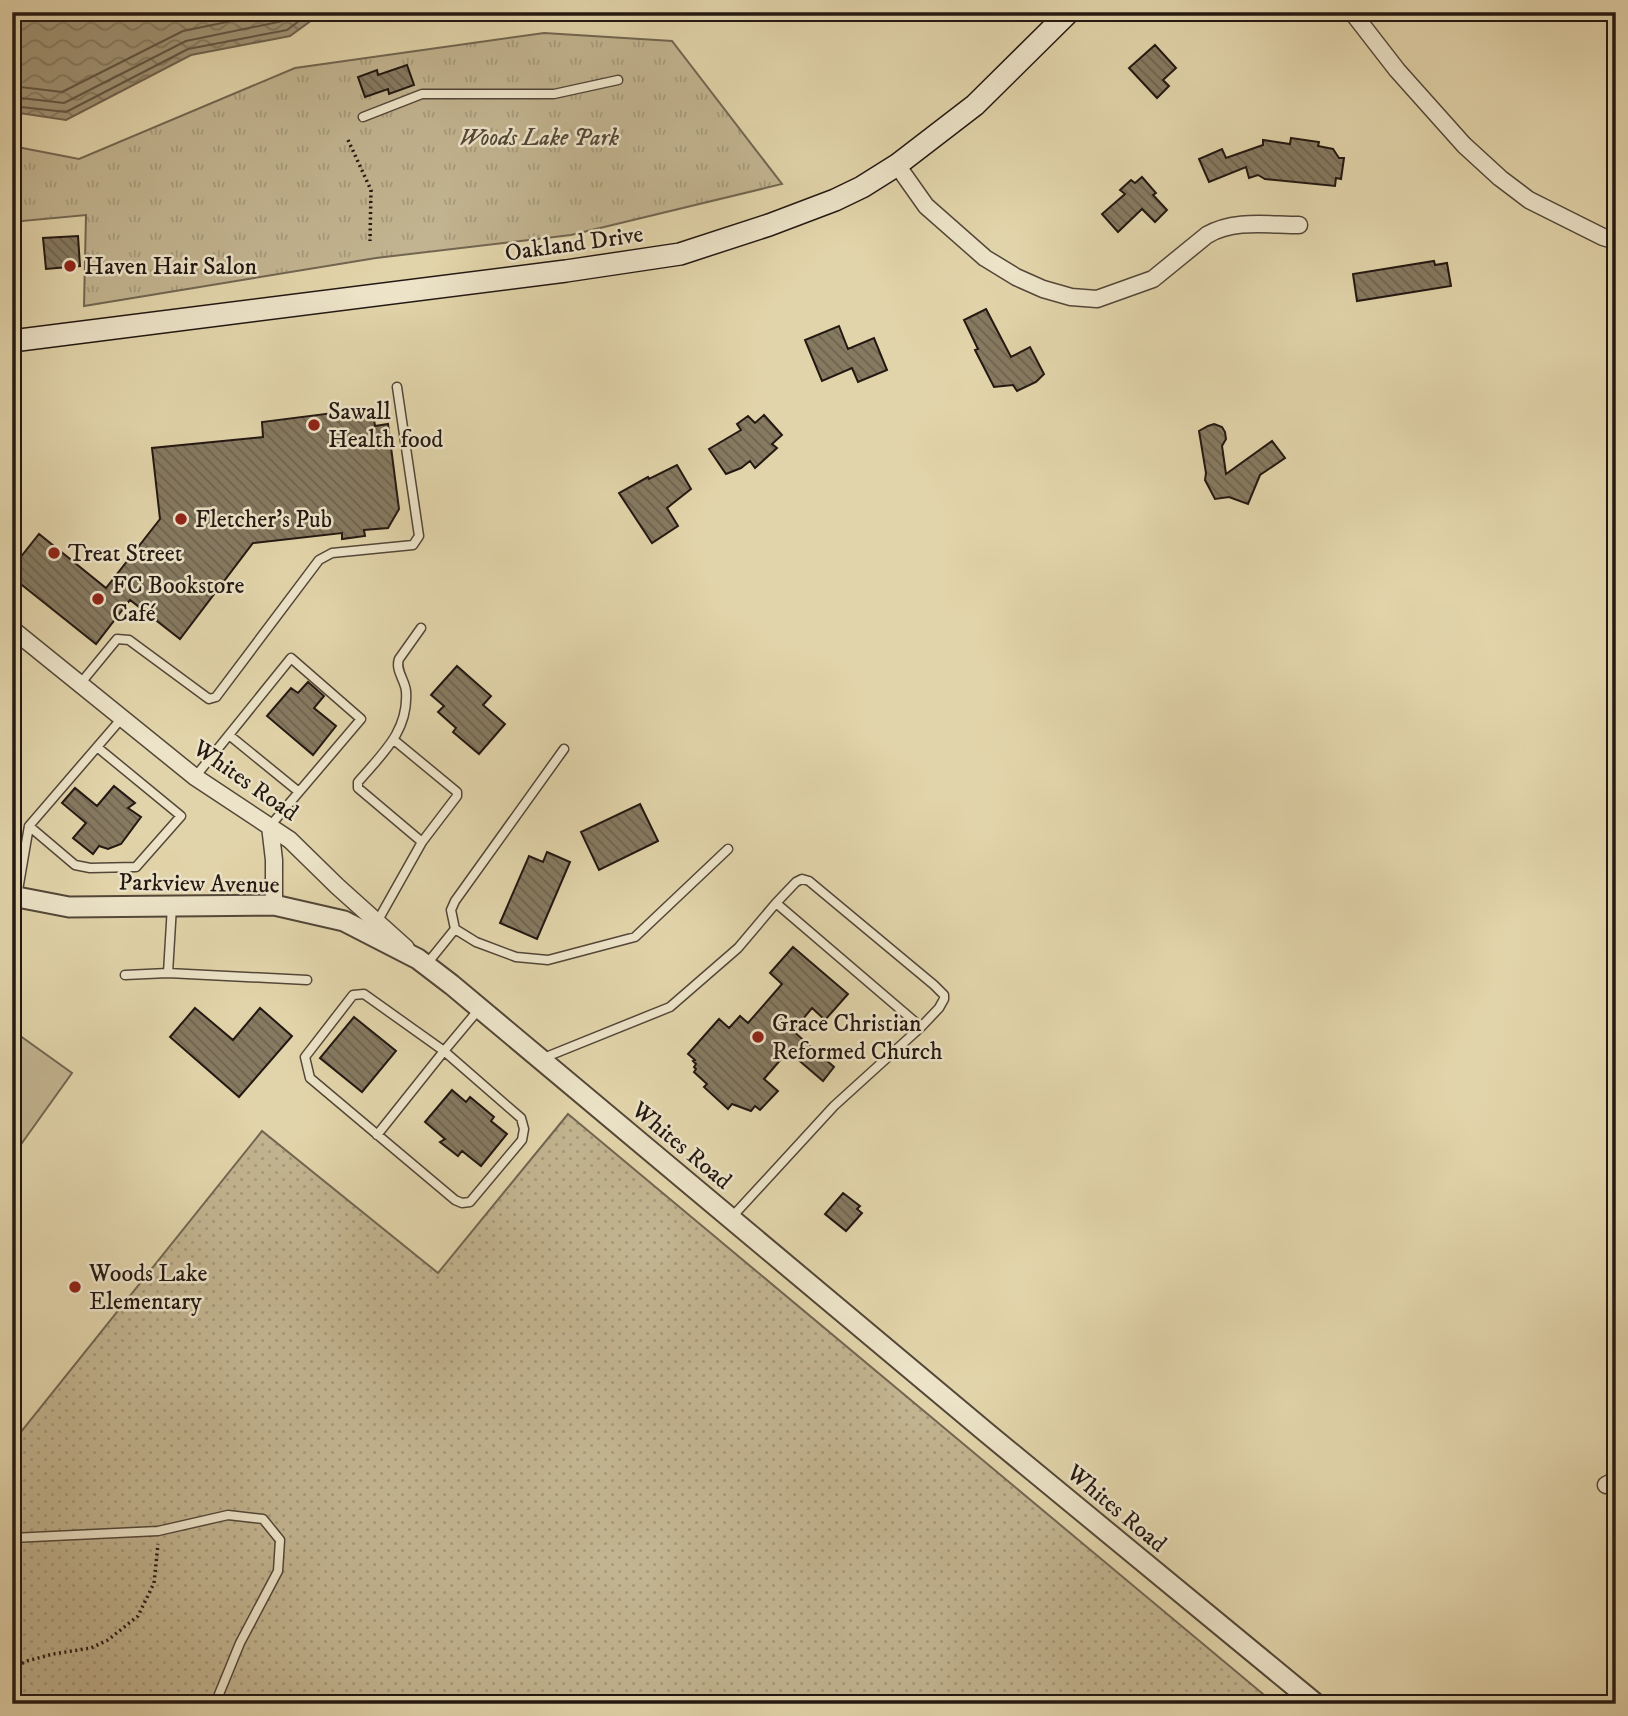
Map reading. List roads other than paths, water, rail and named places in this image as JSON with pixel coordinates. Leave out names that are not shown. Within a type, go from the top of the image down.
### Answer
[{"type":"main road","name":"Oakland Drive","points":[[12,341],[552,273],[680,254],[769,225],[862,187],[897,165],[975,105],[1069,12]]},
{"type":"street","points":[[1352,12],[1397,70],[1464,145],[1500,178],[1529,200],[1616,242]]},
{"type":"street","points":[[897,165],[926,206],[985,258],[1043,289],[1071,297],[1097,299],[1153,279],[1216,229],[1231,225],[1299,225]]},
{"type":"street","name":"Whites Road","points":[[12,629],[195,777],[290,840],[422,962],[1316,1704]]},
{"type":"street","points":[[270,827],[275,905]]},
{"type":"street","name":"Parkview Avenue","points":[[14,897],[69,907],[275,905],[344,921],[422,962]]},
{"type":"lane","points":[[363,117],[422,94],[554,94],[618,80]]},
{"type":"lane","points":[[80,684],[117,639],[129,640],[209,699],[216,697],[319,560],[332,553],[413,545],[419,536],[397,387]]},
{"type":"lane","points":[[421,628],[397,665],[406,689],[405,715],[394,740],[358,782],[358,788],[422,842]]},
{"type":"lane","points":[[195,777],[292,658],[360,719],[270,827]]},
{"type":"lane","points":[[14,897],[29,826],[122,718]]},
{"type":"lane","points":[[229,735],[299,792]]},
{"type":"lane","points":[[377,922],[422,842],[457,796],[457,792],[394,740]]},
{"type":"lane","points":[[29,826],[75,865],[136,867],[181,816],[97,747]]},
{"type":"lane","points":[[564,749],[454,901],[451,910],[455,929],[476,942],[516,957],[548,960],[635,937],[728,849]]},
{"type":"lane","points":[[541,1059],[670,1007],[737,948],[776,903],[802,879],[808,881],[934,985],[944,995],[939,1008],[834,1106],[731,1218]]},
{"type":"lane","points":[[776,903],[921,1027]]},
{"type":"lane","points":[[168,973],[172,906]]},
{"type":"lane","points":[[422,962],[455,929]]},
{"type":"lane","points":[[125,975],[168,973],[307,980]]},
{"type":"lane","points":[[364,994],[444,1051],[522,1118],[524,1129],[522,1140],[471,1202],[462,1203],[455,1200],[310,1078],[305,1056],[353,995],[364,994]]},
{"type":"lane","points":[[377,1135],[480,1008]]},
{"type":"lane","points":[[12,1538],[158,1531],[228,1515],[263,1520],[280,1540],[278,1571],[240,1643],[215,1704]]},
{"type":"water","points":[[12,12],[323,12],[290,36],[191,55],[66,120],[12,112]]},
{"type":"place","name":"Haven Hair Salon","points":[[70,266]]},
{"type":"place","name":"Sawall Health food","points":[[314,425]]},
{"type":"place","name":"Fletcher's Pub","points":[[181,519]]},
{"type":"place","name":"Treat Street","points":[[54,553]]},
{"type":"place","name":"FC Bookstore Café","points":[[98,599]]},
{"type":"place","name":"Grace Christian Reformed Church","points":[[758,1037]]},
{"type":"place","name":"Woods Lake Elementary","points":[[75,1287]]},
{"type":"park label","name":"Woods Lake Park","points":[[539,137]]}]
